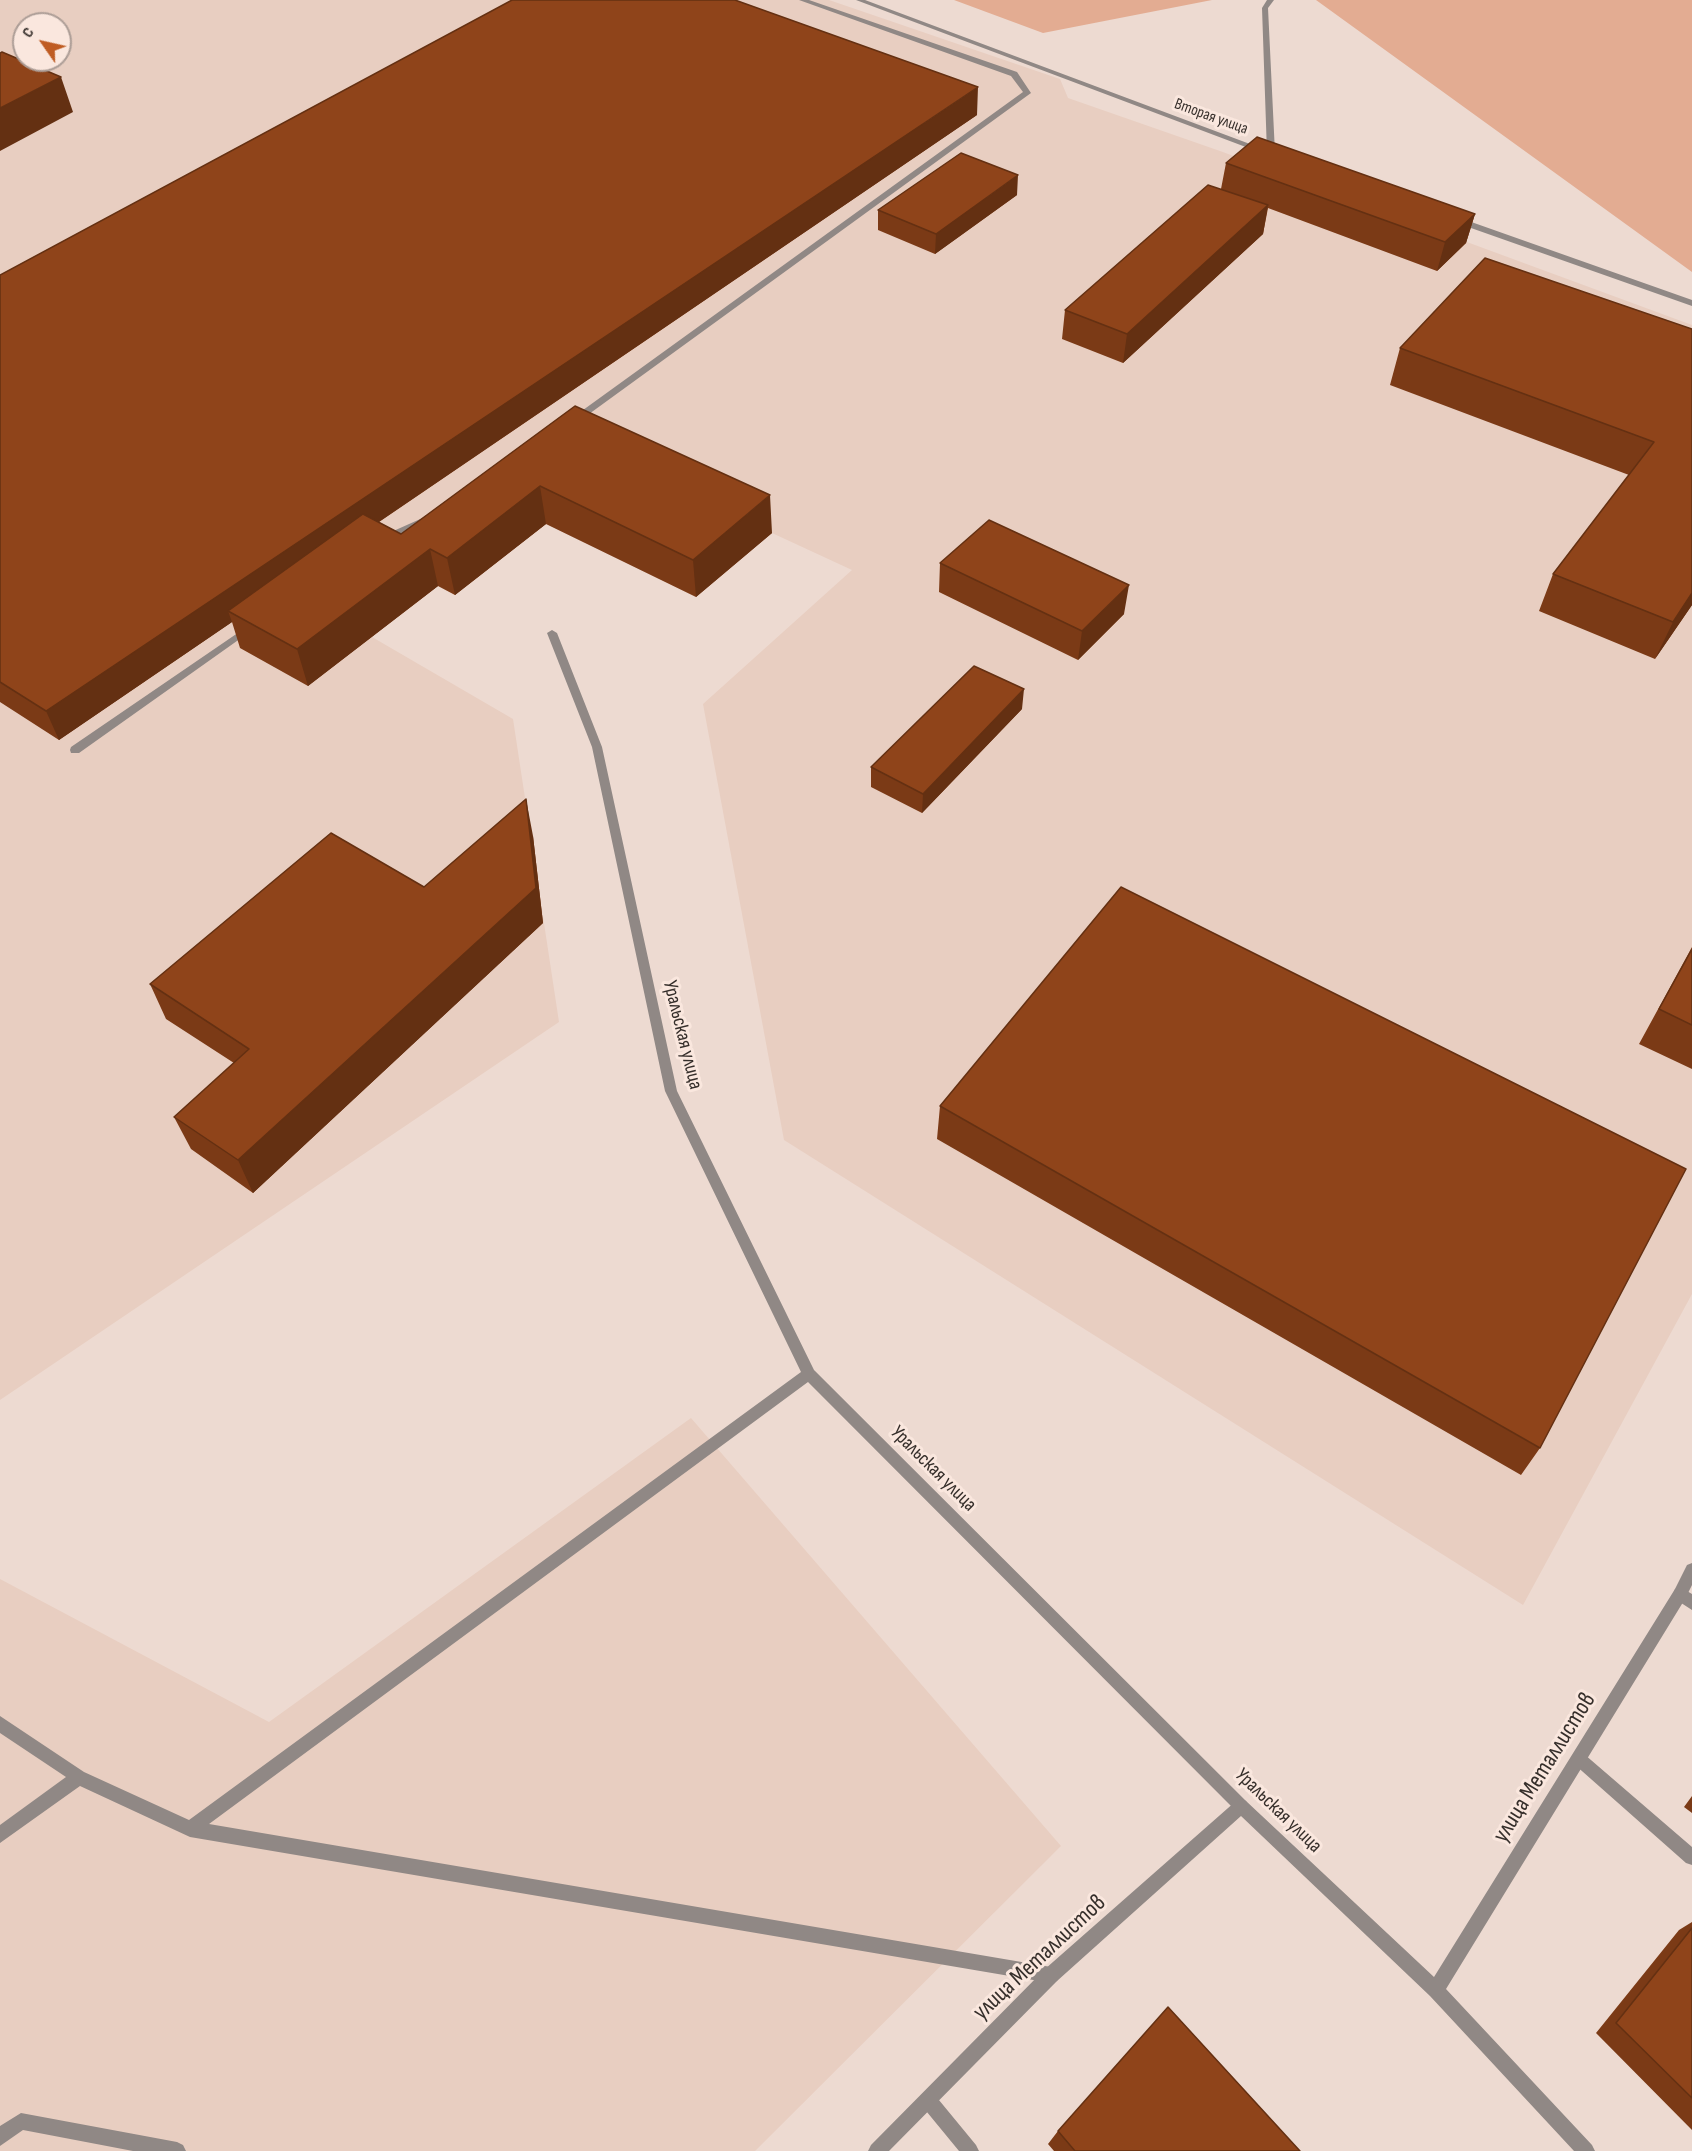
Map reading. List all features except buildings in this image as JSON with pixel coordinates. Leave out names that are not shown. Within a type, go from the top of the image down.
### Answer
[{"type":"street","points":[[572,423],[1027,93],[1014,75],[801,0]]},
{"type":"street","name":"Вторая улица","points":[[859,0],[1282,157]]},
{"type":"street","points":[[1271,0],[1265,8],[1271,153]]},
{"type":"street","points":[[1448,216],[1692,303]]},
{"type":"street","points":[[372,543],[435,516]]},
{"type":"street","points":[[75,750],[257,623]]},
{"type":"street","name":"Уральская улица","points":[[552,633],[597,747],[671,1091],[808,1374],[1241,1806],[1436,1990],[1586,2151]]},
{"type":"street","points":[[190,1829],[808,1374]]},
{"type":"street","name":"улица Металлистов","points":[[1436,1990],[1579,1759],[1686,1599],[1692,1570]]},
{"type":"street","points":[[0,1724],[79,1777],[190,1829],[1051,1976]]},
{"type":"street","points":[[1579,1759],[1692,1857]]},
{"type":"street","points":[[0,1835],[79,1777]]},
{"type":"street","name":"улица Металлистов","points":[[877,2151],[1051,1976],[1241,1806]]},
{"type":"street","points":[[928,2100],[970,2151]]},
{"type":"street","points":[[0,2137],[21,2121],[177,2151]]},
{"type":"shaded area","points":[[0,0],[829,0],[1060,79],[1068,98],[1220,151],[1692,325],[1692,1294],[1523,1605],[784,1140],[703,704],[852,570],[772,533],[696,597],[546,524],[455,595],[438,586],[372,637],[513,719],[559,1022],[0,1400]]},
{"type":"shaded area","points":[[954,0],[1212,0],[1043,33]]},
{"type":"shaded area","points":[[1316,0],[1692,0],[1692,272]]},
{"type":"shaded area","points":[[691,1418],[1061,1846],[755,2151],[0,2151],[0,1579],[269,1722]]}]
